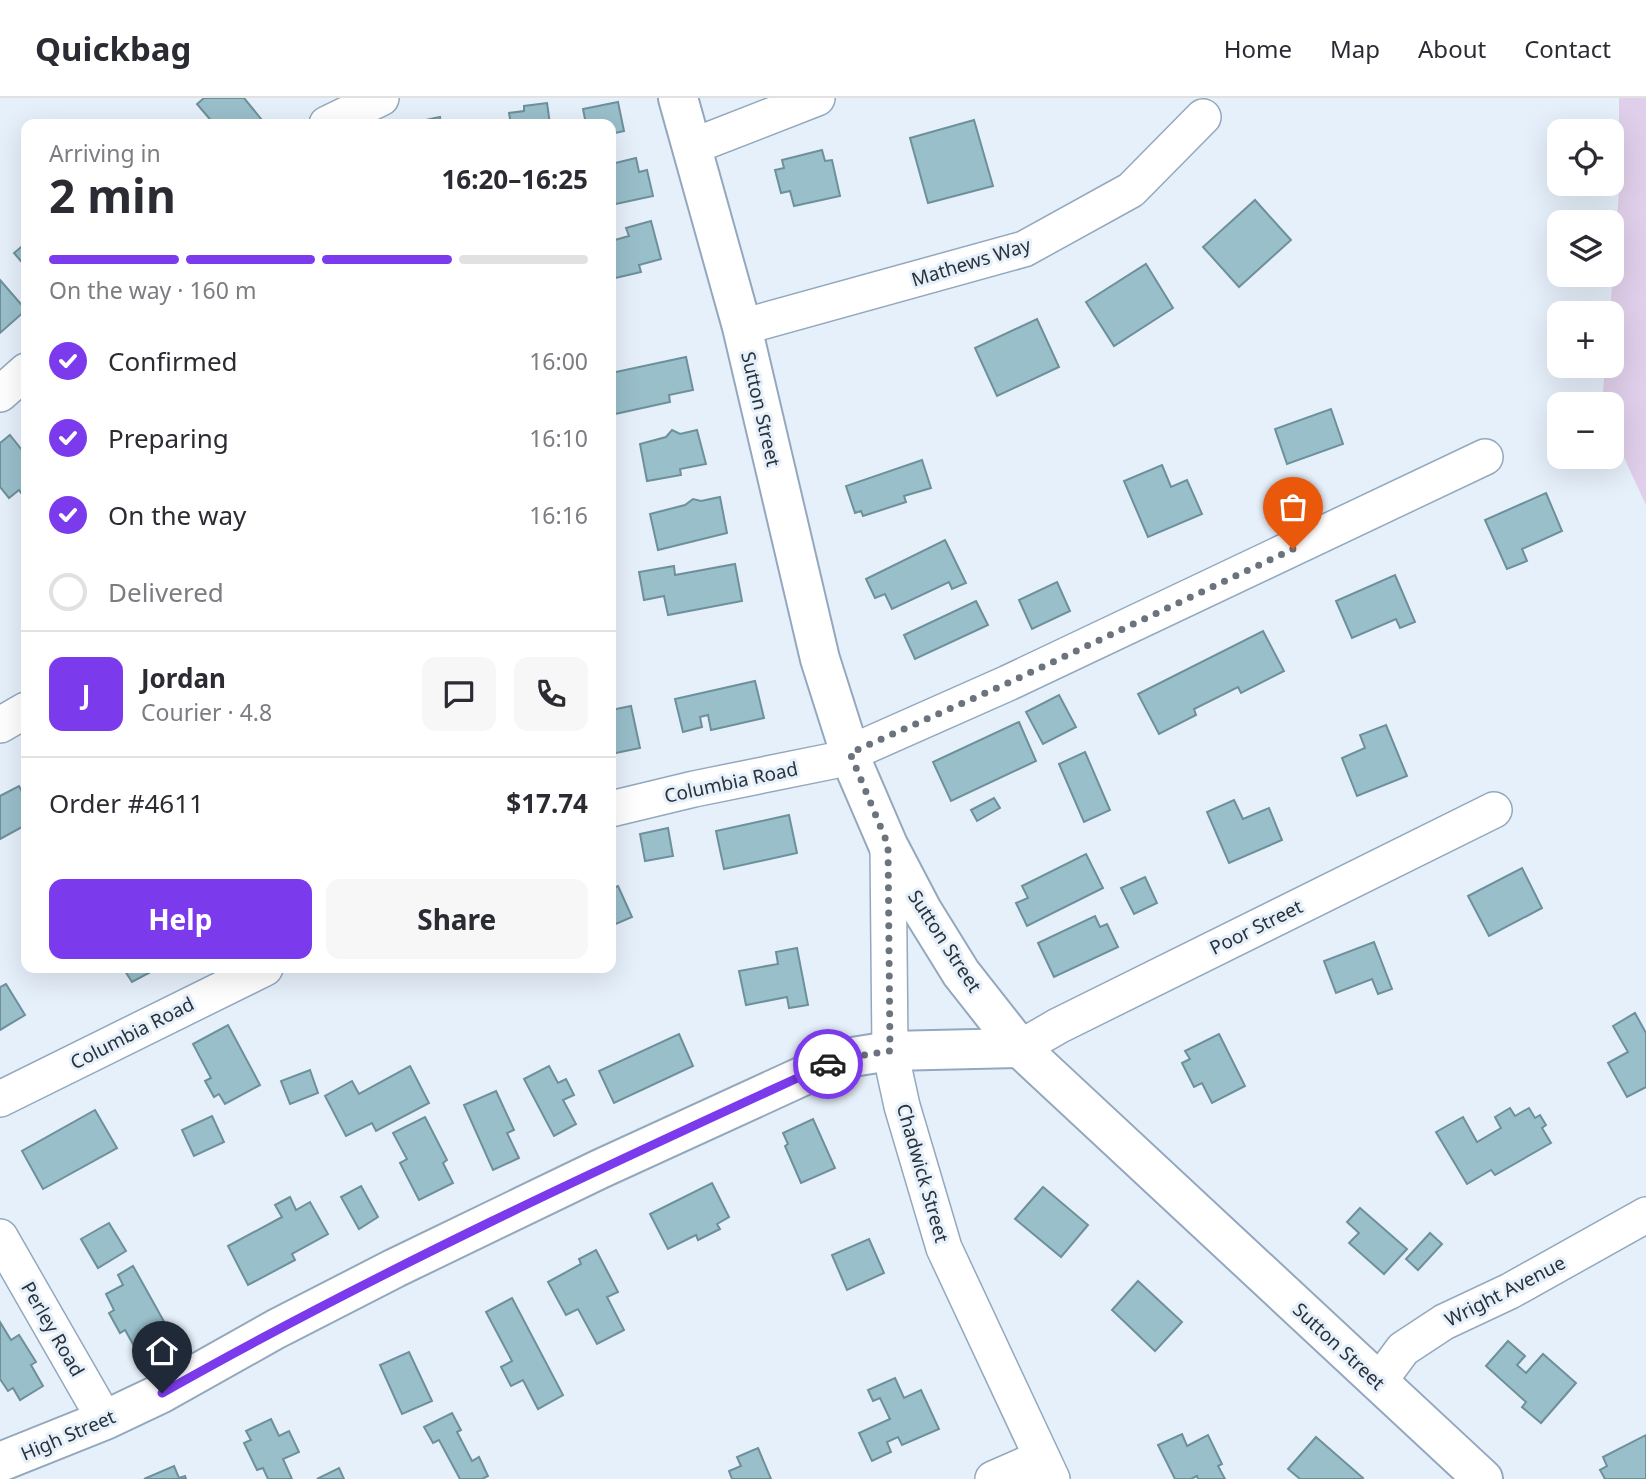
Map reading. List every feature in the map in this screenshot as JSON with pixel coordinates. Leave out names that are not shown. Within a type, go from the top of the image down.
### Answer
[{"type":"main road","name":"Sutton Street","points":[[678,98],[742,327],[820,659],[850,753],[888,845],[922,911],[961,973],[1020,1048],[1483,1479]]},
{"type":"main road","name":"High Street","points":[[0,1462],[105,1420],[162,1393],[276,1329],[395,1268],[600,1169],[840,1059],[890,1051],[1020,1048]]},
{"type":"street","points":[[339,119],[381,98]]},
{"type":"street","points":[[691,147],[817,98]]},
{"type":"street","name":"Mathews Way","points":[[742,327],[1024,250],[1131,190],[1203,117]]},
{"type":"street","points":[[0,394],[21,375]]},
{"type":"street","name":"Columbia Road","points":[[616,808],[832,761],[1033,672],[1485,457]]},
{"type":"street","points":[[0,725],[21,713]]},
{"type":"street","name":"Poor Street","points":[[1020,1048],[1058,1026],[1494,810]]},
{"type":"street","name":"Chadwick Street","points":[[888,845],[890,1051],[902,1106],[944,1248],[1046,1468]]},
{"type":"street","name":"Columbia Road","points":[[0,1099],[255,973]]},
{"type":"street","name":"Wright Avenue","points":[[1378,1383],[1403,1349],[1444,1322],[1510,1291],[1646,1215]]},
{"type":"street","name":"Perley Road","points":[[0,1237],[105,1420]]},
{"type":"street","points":[[993,1479],[1046,1468]]},
{"type":"shaded area","points":[[1619,98],[1646,98],[1646,505],[1624,458],[1624,392],[1603,392],[1604,378],[1624,378],[1624,301],[1611,301],[1612,287],[1624,287],[1624,210],[1618,210],[1619,196],[1624,196],[1624,119],[1619,119]]},
{"type":"building","points":[[204,98],[244,98],[261,119],[210,119],[197,104]]},
{"type":"building","points":[[618,102],[624,131],[616,133],[616,119],[585,119],[583,109]]},
{"type":"building","points":[[547,103],[549,119],[510,119],[509,113],[524,111],[524,106]]},
{"type":"building","points":[[974,120],[993,186],[928,203],[910,138]]},
{"type":"building","points":[[822,150],[825,161],[832,160],[840,196],[794,206],[790,191],[781,193],[775,170],[784,168],[782,160]]},
{"type":"building","points":[[636,158],[639,172],[647,170],[653,196],[616,204],[616,163]]},
{"type":"building","points":[[1255,200],[1291,240],[1239,287],[1203,247]]},
{"type":"building","points":[[651,221],[661,259],[639,265],[641,272],[616,278],[616,240],[629,236],[626,228]]},
{"type":"building","points":[[21,247],[21,261],[14,253]]},
{"type":"building","points":[[1146,264],[1173,308],[1114,346],[1086,302]]},
{"type":"building","points":[[0,280],[21,304],[21,314],[0,333]]},
{"type":"building","points":[[1037,319],[1059,367],[997,396],[975,348]]},
{"type":"building","points":[[686,357],[693,390],[669,395],[670,402],[616,414],[616,372]]},
{"type":"building","points":[[1331,409],[1343,444],[1287,464],[1275,429]]},
{"type":"building","points":[[672,430],[680,434],[697,430],[706,464],[680,469],[681,475],[647,481],[640,444],[666,437]]},
{"type":"building","points":[[10,435],[21,449],[21,493],[19,490],[9,498],[0,487],[0,443]]},
{"type":"building","points":[[922,460],[931,488],[904,496],[906,502],[863,516],[861,511],[855,513],[846,486]]},
{"type":"building","points":[[1162,465],[1171,487],[1187,480],[1202,514],[1148,537],[1124,481]]},
{"type":"building","points":[[1546,493],[1562,531],[1522,549],[1527,561],[1507,569],[1485,520]]},
{"type":"building","points":[[720,497],[727,533],[658,550],[650,514],[685,505],[693,499],[701,501]]},
{"type":"building","points":[[945,540],[966,583],[952,589],[949,582],[892,609],[885,594],[875,598],[866,579]]},
{"type":"building","points":[[735,564],[742,601],[668,615],[664,596],[644,600],[639,572],[674,566],[675,575]]},
{"type":"building","points":[[1395,575],[1415,622],[1400,628],[1396,619],[1352,638],[1336,601]]},
{"type":"building","points":[[1057,582],[1070,611],[1032,629],[1019,600]]},
{"type":"building","points":[[976,601],[988,625],[915,659],[904,635]]},
{"type":"building","points":[[1263,631],[1284,671],[1241,693],[1238,687],[1194,709],[1196,715],[1159,734],[1138,694]]},
{"type":"building","points":[[755,681],[764,718],[711,730],[708,715],[700,717],[702,727],[683,732],[675,699]]},
{"type":"building","points":[[1059,695],[1076,727],[1043,744],[1026,712]]},
{"type":"building","points":[[631,706],[640,748],[616,753],[616,709]]},
{"type":"building","points":[[1019,722],[1036,761],[951,801],[933,762]]},
{"type":"building","points":[[1386,725],[1407,776],[1357,796],[1342,758],[1365,748],[1360,735]]},
{"type":"building","points":[[1085,752],[1110,810],[1084,822],[1059,764]]},
{"type":"building","points":[[19,786],[21,790],[21,828],[0,839],[0,796]]},
{"type":"building","points":[[994,798],[1000,808],[977,821],[971,810]]},
{"type":"building","points":[[1234,800],[1243,819],[1269,808],[1282,840],[1229,863],[1207,812]]},
{"type":"building","points":[[789,815],[797,853],[724,869],[716,831]]},
{"type":"building","points":[[668,828],[673,856],[645,861],[640,834]]},
{"type":"building","points":[[1086,854],[1103,888],[1027,926],[1016,903],[1028,898],[1022,886]]},
{"type":"building","points":[[1522,868],[1542,908],[1489,936],[1468,896]]},
{"type":"building","points":[[1145,877],[1157,903],[1134,914],[1121,888]]},
{"type":"building","points":[[618,886],[632,917],[616,924]]},
{"type":"building","points":[[1095,916],[1100,927],[1107,924],[1118,947],[1054,977],[1038,943]]},
{"type":"building","points":[[1374,942],[1392,989],[1378,994],[1372,979],[1336,993],[1324,961]]},
{"type":"building","points":[[797,948],[808,1005],[789,1008],[787,997],[746,1005],[739,971],[778,964],[776,952]]},
{"type":"building","points":[[126,973],[149,973],[132,982]]},
{"type":"building","points":[[6,984],[25,1015],[0,1030],[0,987]]},
{"type":"building","points":[[1635,1013],[1646,1033],[1646,1087],[1627,1097],[1608,1063],[1628,1052],[1613,1026]]},
{"type":"building","points":[[228,1025],[260,1085],[225,1104],[219,1094],[214,1097],[205,1081],[211,1078],[193,1044]]},
{"type":"building","points":[[679,1034],[693,1066],[614,1103],[599,1071]]},
{"type":"building","points":[[1219,1034],[1245,1086],[1212,1103],[1202,1083],[1194,1087],[1182,1063],[1190,1059],[1185,1051]]},
{"type":"building","points":[[410,1066],[429,1103],[376,1131],[372,1123],[346,1136],[325,1096],[352,1081],[359,1094]]},
{"type":"building","points":[[549,1066],[558,1083],[566,1079],[574,1095],[563,1100],[576,1124],[554,1136],[524,1079]]},
{"type":"building","points":[[310,1070],[318,1093],[290,1104],[281,1081]]},
{"type":"building","points":[[496,1091],[514,1130],[507,1133],[519,1158],[493,1170],[464,1105]]},
{"type":"building","points":[[1510,1108],[1515,1116],[1529,1108],[1535,1118],[1540,1115],[1546,1125],[1542,1128],[1551,1143],[1495,1175],[1491,1170],[1467,1184],[1436,1132],[1463,1117],[1477,1142],[1501,1128],[1495,1117]]},
{"type":"building","points":[[95,1110],[117,1148],[43,1189],[22,1151]]},
{"type":"building","points":[[212,1116],[224,1142],[194,1156],[182,1130]]},
{"type":"building","points":[[425,1117],[447,1160],[443,1163],[453,1183],[419,1200],[400,1163],[407,1159],[393,1133]]},
{"type":"building","points":[[813,1119],[835,1168],[801,1183],[785,1146],[788,1144],[783,1133]]},
{"type":"building","points":[[712,1183],[729,1217],[717,1224],[720,1229],[698,1240],[696,1235],[668,1249],[650,1214]]},
{"type":"building","points":[[361,1186],[378,1217],[359,1229],[341,1197]]},
{"type":"building","points":[[1043,1187],[1088,1225],[1061,1257],[1015,1219]]},
{"type":"building","points":[[290,1197],[296,1210],[310,1202],[328,1234],[292,1254],[295,1260],[248,1285],[228,1246],[282,1217],[275,1205]]},
{"type":"building","points":[[1360,1208],[1407,1249],[1384,1274],[1349,1243],[1359,1233],[1347,1222]]},
{"type":"building","points":[[109,1223],[126,1251],[98,1268],[81,1239]]},
{"type":"building","points":[[1430,1233],[1442,1244],[1418,1270],[1406,1259]]},
{"type":"building","points":[[869,1239],[884,1273],[847,1290],[832,1255]]},
{"type":"building","points":[[596,1250],[618,1292],[607,1297],[624,1330],[597,1344],[578,1309],[566,1315],[548,1282],[581,1264],[579,1259]]},
{"type":"building","points":[[133,1266],[167,1327],[134,1346],[125,1330],[120,1333],[109,1313],[114,1310],[106,1294],[123,1285],[118,1275]]},
{"type":"building","points":[[1138,1281],[1182,1322],[1155,1351],[1112,1310]]},
{"type":"building","points":[[512,1298],[563,1395],[538,1409],[523,1380],[511,1386],[501,1367],[512,1361],[486,1312]]},
{"type":"building","points":[[0,1322],[11,1340],[19,1335],[36,1362],[31,1365],[43,1386],[20,1400],[13,1388],[8,1391],[0,1379]]},
{"type":"building","points":[[1508,1341],[1525,1356],[1517,1365],[1526,1373],[1543,1354],[1576,1383],[1541,1423],[1522,1407],[1526,1402],[1486,1366]]},
{"type":"building","points":[[409,1352],[432,1401],[402,1414],[380,1365]]},
{"type":"building","points":[[895,1378],[904,1398],[921,1390],[939,1429],[902,1445],[898,1437],[887,1442],[891,1452],[872,1461],[859,1433],[890,1419],[880,1398],[873,1401],[868,1390]]},
{"type":"building","points":[[452,1413],[461,1430],[457,1432],[472,1461],[479,1457],[488,1476],[482,1479],[460,1479],[439,1440],[433,1443],[424,1427]]},
{"type":"building","points":[[271,1419],[279,1436],[289,1431],[299,1452],[283,1459],[292,1479],[268,1479],[263,1468],[257,1470],[244,1443],[251,1440],[246,1431]]},
{"type":"building","points":[[1182,1434],[1187,1446],[1208,1435],[1222,1464],[1218,1466],[1225,1479],[1198,1479],[1197,1476],[1191,1479],[1175,1479],[1158,1445]]},
{"type":"building","points":[[1646,1435],[1646,1479],[1605,1479],[1600,1470],[1607,1466],[1603,1457]]},
{"type":"building","points":[[1316,1437],[1363,1478],[1300,1479],[1288,1469]]},
{"type":"building","points":[[758,1448],[771,1479],[732,1479],[729,1471],[741,1466],[737,1457]]},
{"type":"building","points":[[174,1466],[179,1478],[185,1476],[186,1479],[144,1479]]},
{"type":"building","points":[[339,1468],[344,1479],[317,1479]]},
{"type":"way so far","points":[[828,1064],[840,1059],[890,1051],[888,845],[853,766],[850,753],[1008,683],[1293,549]]},
{"type":"route","points":[[162,1393],[276,1329],[395,1268],[600,1169],[828,1064]]}]
